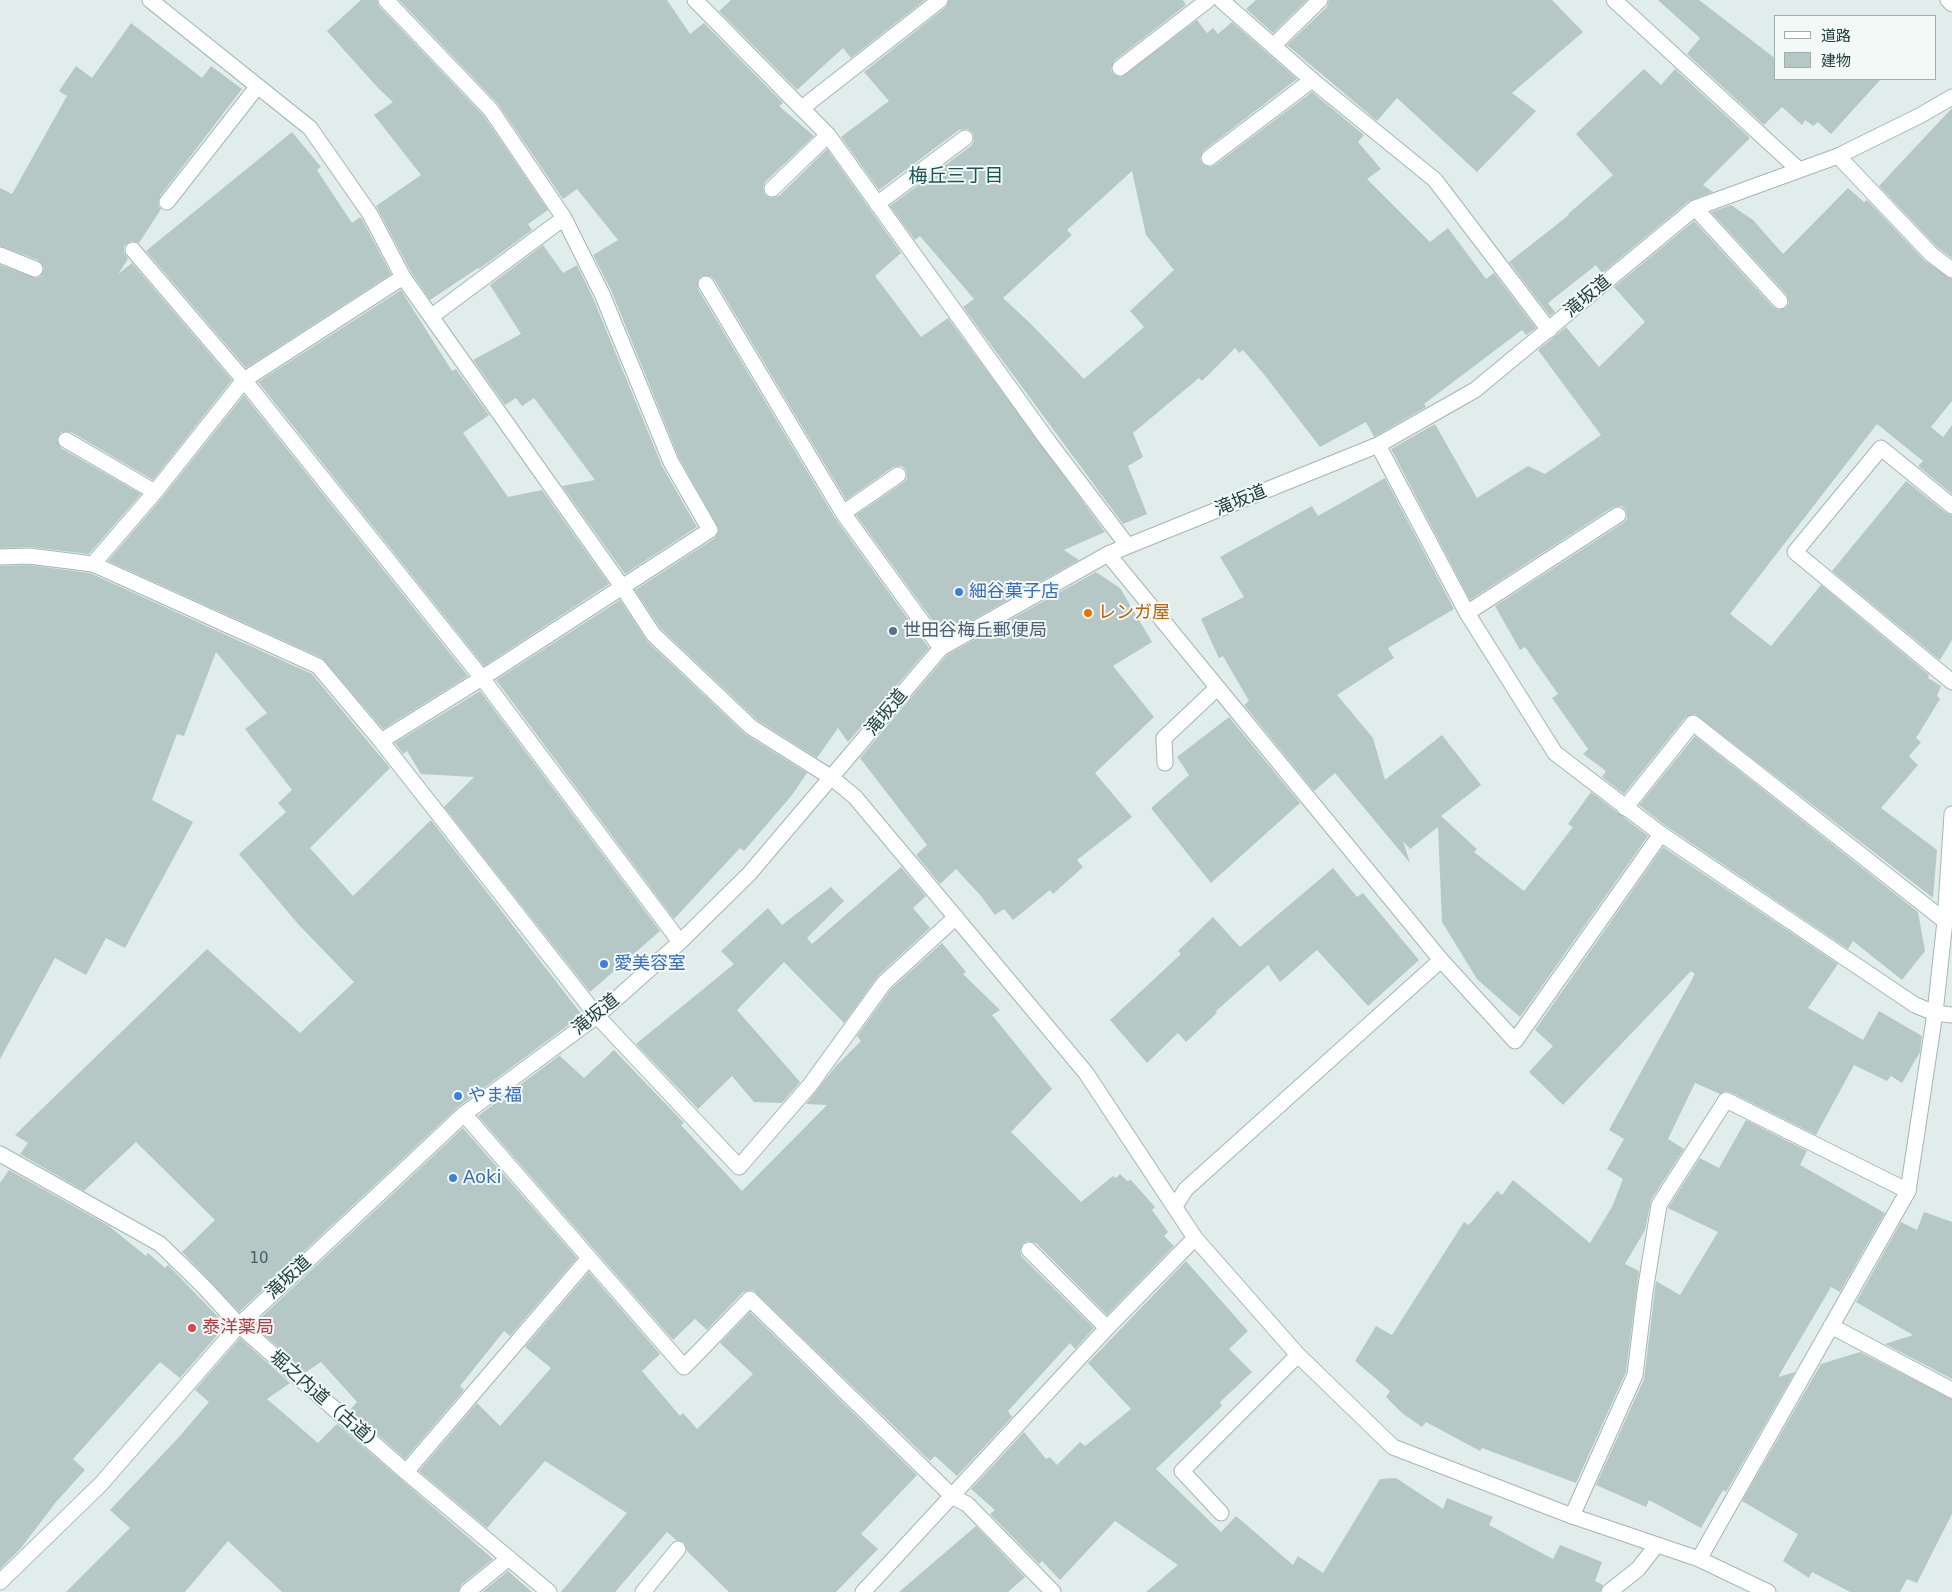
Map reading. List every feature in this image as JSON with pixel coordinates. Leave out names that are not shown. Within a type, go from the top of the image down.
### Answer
[{"type":"street","points":[[150,0],[310,128],[370,214],[403,277],[623,588],[653,634],[751,727],[832,778],[855,797],[1086,1073],[1195,1238],[1298,1355],[1393,1447],[1572,1516],[1656,1546],[1700,1559],[1768,1592]]},
{"type":"street","points":[[381,741],[623,588],[710,530],[671,462],[602,294],[564,218],[491,110],[386,0]]},
{"type":"street","points":[[695,0],[828,135],[1048,441],[1127,546]]},
{"type":"street","points":[[802,108],[940,0]]},
{"type":"street","points":[[1120,68],[1208,0]]},
{"type":"street","points":[[1222,0],[1312,80],[1436,180],[1549,330]]},
{"type":"street","points":[[1273,46],[1320,0]]},
{"type":"street","points":[[1614,0],[1798,169]]},
{"type":"street","points":[[1948,0],[1952,4]]},
{"type":"street","points":[[1209,158],[1312,80]]},
{"type":"street","points":[[167,202],[258,87]]},
{"type":"street","name":"滝坂道","points":[[0,1582],[100,1484],[239,1325],[464,1114],[597,1016],[680,942],[750,874],[941,648],[1108,554],[1378,445],[1475,390],[1696,208],[1798,169],[1838,156],[1921,115],[1952,97]]},
{"type":"street","points":[[772,189],[828,135]]},
{"type":"street","points":[[877,204],[965,138]]},
{"type":"street","points":[[1838,156],[1931,254],[1952,270]]},
{"type":"street","points":[[1696,208],[1780,301]]},
{"type":"street","points":[[432,316],[564,218]]},
{"type":"street","points":[[133,250],[244,380],[482,678],[680,942]]},
{"type":"street","points":[[0,255],[35,269]]},
{"type":"street","points":[[93,564],[155,492],[244,380],[403,277]]},
{"type":"street","points":[[706,284],[843,513],[941,648]]},
{"type":"street","points":[[66,440],[155,492]]},
{"type":"street","points":[[1378,445],[1467,613],[1555,753],[1661,834],[1915,1005],[1935,1013],[1952,1015]]},
{"type":"street","points":[[1952,506],[1881,448],[1795,552],[1952,682]]},
{"type":"street","points":[[843,513],[898,475]]},
{"type":"street","points":[[1467,613],[1618,515]]},
{"type":"street","points":[[1108,554],[1440,960],[1515,1041],[1661,834]]},
{"type":"street","points":[[0,557],[30,556],[93,564],[318,666],[381,741],[597,1016],[739,1167],[810,1085],[884,983],[956,918]]},
{"type":"street","points":[[1165,763],[1164,738],[1217,688]]},
{"type":"street","points":[[1625,808],[1692,723],[1945,921]]},
{"type":"street","points":[[1700,1559],[1908,1191],[1935,1013],[1945,921],[1952,814]]},
{"type":"street","points":[[1175,1206],[1186,1190],[1440,960]]},
{"type":"street","points":[[1572,1516],[1635,1375],[1645,1292],[1659,1205],[1726,1100],[1908,1191]]},
{"type":"street","points":[[464,1114],[588,1259],[684,1367],[750,1299],[952,1497],[967,1504],[1053,1592]]},
{"type":"street","name":"堀之内道（古道）","points":[[0,1154],[160,1244],[239,1325],[406,1472],[549,1592]]},
{"type":"street","points":[[863,1592],[1107,1328],[1195,1238]]},
{"type":"street","points":[[1029,1250],[1107,1328]]},
{"type":"street","points":[[406,1472],[588,1259]]},
{"type":"street","points":[[1831,1326],[1952,1390]]},
{"type":"street","points":[[1221,1513],[1182,1471],[1298,1355]]},
{"type":"street","points":[[1609,1592],[1638,1569],[1656,1546]]},
{"type":"street","points":[[643,1592],[678,1549]]},
{"type":"street","points":[[467,1592],[509,1558]]},
{"type":"building","points":[[361,0],[377,0],[379,6],[484,116],[548,210],[528,224],[532,230],[479,269],[430,300],[411,272],[376,206],[421,175],[374,115],[393,102],[327,31]]},
{"type":"building","points":[[399,0],[667,0],[690,34],[704,23],[783,103],[779,106],[814,136],[765,182],[763,187],[765,195],[770,198],[779,196],[827,149],[901,253],[875,276],[921,337],[948,318],[1105,532],[1064,550],[1079,560],[944,636],[856,515],[904,482],[907,479],[906,470],[902,466],[893,467],[846,500],[714,279],[710,276],[702,276],[698,280],[698,289],[835,518],[929,648],[848,742],[838,728],[817,758],[757,720],[660,628],[635,590],[715,538],[719,529],[679,458],[611,290],[593,255],[618,240],[577,189],[563,199],[498,104]]},
{"type":"building","points":[[731,0],[925,0],[851,58],[843,48],[797,90],[719,11]]},
{"type":"building","points":[[949,0],[1183,0],[1186,5],[1114,61],[1111,70],[1113,74],[1121,77],[1197,20],[1207,33],[1213,28],[1218,34],[1232,22],[1297,79],[1203,151],[1200,159],[1202,164],[1210,167],[1215,165],[1312,92],[1364,135],[1358,142],[1381,169],[1367,179],[1430,242],[1448,228],[1486,279],[1494,273],[1536,328],[1526,335],[1522,330],[1424,404],[1426,407],[1374,437],[1366,422],[1320,447],[1263,373],[1243,350],[1239,353],[1235,348],[1202,381],[1199,378],[1133,433],[1143,457],[1128,466],[1147,514],[1123,524],[963,307],[974,299],[920,236],[915,240],[890,206],[971,146],[974,141],[973,133],[968,129],[959,130],[879,190],[841,137],[889,101],[864,72],[946,7]],"holes":[[[1132,171],[1146,235],[1174,270],[1130,311],[1144,327],[1084,379],[1003,298],[1072,235],[1067,230]]]},
{"type":"building","points":[[1256,0],[1307,0],[1273,33],[1246,9]]},
{"type":"building","points":[[1329,0],[1552,0],[1583,32],[1512,93],[1536,111],[1477,172],[1397,98],[1377,121],[1287,45],[1327,7]]},
{"type":"building","points":[[1658,0],[1699,0],[1774,57],[1774,80],[1880,80],[1831,134],[1818,122],[1813,126],[1805,120],[1802,125],[1782,107],[1764,125],[1687,54],[1700,38]]},
{"type":"building","points":[[131,23],[202,78],[211,66],[242,89],[160,196],[158,205],[161,209],[139,243],[131,241],[124,246],[124,252],[128,259],[118,274],[132,263],[232,380],[153,480],[71,432],[61,432],[57,439],[61,448],[141,494],[89,554],[30,547],[0,548],[0,265],[36,278],[41,276],[44,268],[38,260],[0,246],[0,188],[12,194],[67,96],[59,91],[76,66],[92,78]]},
{"type":"building","points":[[1644,69],[1661,85],[1675,69],[1750,138],[1703,185],[1713,192],[1689,201],[1602,273],[1596,265],[1548,303],[1555,312],[1550,316],[1509,262],[1569,215],[1613,175],[1576,134]]},
{"type":"building","points":[[1952,108],[1952,258],[1937,247],[1879,186]]},
{"type":"building","points":[[292,132],[321,167],[317,170],[352,223],[360,217],[362,219],[391,274],[246,368],[146,251]]},
{"type":"building","points":[[1848,188],[1864,202],[1867,200],[1925,261],[1952,279],[1952,401],[1931,427],[1943,437],[1952,425],[1952,494],[1918,466],[1923,461],[1877,424],[1730,614],[1771,646],[1821,585],[1929,675],[1928,678],[1941,686],[1937,696],[1940,699],[1916,738],[1921,742],[1909,756],[1918,765],[1881,808],[1937,850],[1933,898],[1695,714],[1686,717],[1624,794],[1602,777],[1606,771],[1583,754],[1588,749],[1552,698],[1558,694],[1525,647],[1520,650],[1495,606],[1623,523],[1627,519],[1626,510],[1622,506],[1613,507],[1470,600],[1391,449],[1435,424],[1477,498],[1528,466],[1545,474],[1601,435],[1538,350],[1566,327],[1599,367],[1645,322],[1614,287],[1694,221],[1773,307],[1778,310],[1786,308],[1789,303],[1787,295],[1711,212],[1731,205],[1753,220],[1783,254]]},
{"type":"building","points":[[543,245],[563,273],[577,265],[593,298],[662,466],[697,527],[625,574],[562,486],[595,480],[534,398],[522,406],[516,398],[505,405],[473,360],[521,334],[490,285]]},
{"type":"building","points":[[401,290],[452,371],[456,369],[489,415],[463,433],[508,497],[542,490],[609,584],[484,666],[258,382]]},
{"type":"building","points":[[244,395],[468,676],[383,729],[322,658],[108,561],[162,498]]},
{"type":"building","points":[[1385,478],[1454,609],[1388,648],[1394,658],[1337,695],[1373,738],[1385,780],[1442,735],[1481,785],[1441,816],[1477,849],[1474,852],[1524,891],[1573,827],[1568,824],[1591,792],[1648,836],[1520,1017],[1477,979],[1442,922],[1438,827],[1410,849],[1403,841],[1410,863],[1335,773],[1314,791],[1244,705],[1249,701],[1223,656],[1219,658],[1201,619],[1244,597],[1220,557],[1312,506],[1318,516]]},
{"type":"building","points":[[1906,481],[1946,513],[1952,515],[1952,640],[1940,660],[1832,571]]},
{"type":"building","points":[[29,565],[90,573],[312,674],[390,768],[310,848],[353,896],[431,820],[582,1015],[458,1107],[239,1312],[182,1252],[215,1220],[136,1142],[84,1191],[20,1154],[28,1143],[15,1135],[207,949],[300,1033],[354,982],[298,924],[239,854],[286,812],[278,803],[292,790],[245,729],[267,713],[216,652],[184,736],[177,734],[152,800],[193,822],[125,948],[106,938],[86,975],[55,958],[0,1059],[0,566]]},
{"type":"building","points":[[1096,572],[1120,588],[1152,642],[1113,666],[1154,717],[1095,773],[1132,817],[1077,860],[1083,867],[1053,894],[1050,890],[1013,920],[1004,909],[995,915],[981,896],[956,869],[940,884],[916,855],[927,845],[860,758],[947,655]]},
{"type":"building","points":[[620,600],[647,641],[745,734],[807,773],[792,795],[744,851],[740,848],[674,919],[496,680]]},
{"type":"building","points":[[480,691],[660,931],[590,992],[444,807],[474,777],[421,774],[407,751],[403,754],[395,743]]},
{"type":"building","points":[[1229,717],[1300,803],[1211,883],[1151,808],[1189,775],[1177,757]]},
{"type":"building","points":[[1695,736],[1918,912],[1925,951],[1902,980],[1853,941],[1848,949],[1666,826],[1639,805]]},
{"type":"building","points":[[1663,847],[1838,964],[1808,1008],[1863,1040],[1879,1011],[1922,1036],[1920,1052],[1902,1083],[1891,1076],[1887,1081],[1854,1065],[1816,1135],[1730,1092],[1725,1091],[1720,1094],[1695,1083],[1668,1139],[1684,1149],[1651,1200],[1645,1230],[1625,1264],[1639,1271],[1626,1372],[1576,1483],[1482,1448],[1480,1451],[1426,1422],[1422,1427],[1402,1413],[1386,1397],[1390,1391],[1355,1361],[1376,1326],[1392,1335],[1464,1222],[1469,1225],[1497,1191],[1502,1195],[1513,1180],[1590,1243],[1612,1207],[1623,1179],[1607,1169],[1624,1139],[1609,1130],[1695,974],[1691,971],[1563,1105],[1529,1072],[1553,1046],[1535,1030]]},
{"type":"building","points":[[901,867],[926,896],[913,908],[930,928],[878,976],[844,1023],[784,962],[737,1010],[800,1082],[782,1103],[754,1102],[732,1076],[698,1109],[636,1044],[734,964],[721,951],[768,908],[782,925],[831,887],[844,901],[807,938],[812,944]]},
{"type":"building","points":[[1333,868],[1357,897],[1363,893],[1419,960],[1368,1006],[1317,950],[1280,982],[1268,965],[1216,1011],[1217,1013],[1186,1042],[1178,1033],[1147,1063],[1110,1020],[1181,954],[1178,951],[1213,917],[1240,947]]},
{"type":"building","points":[[942,943],[966,972],[963,974],[1000,1010],[992,1015],[1052,1089],[1011,1132],[1081,1202],[1113,1176],[1116,1178],[1120,1174],[1127,1181],[1131,1180],[1155,1207],[1152,1210],[1168,1232],[1164,1236],[1174,1246],[1107,1315],[1036,1243],[1027,1241],[1022,1244],[1020,1252],[1022,1257],[1094,1328],[1075,1349],[1070,1343],[1008,1411],[1012,1417],[957,1476],[935,1456],[930,1461],[753,1290],[743,1292],[707,1330],[695,1319],[673,1340],[478,1116],[563,1053],[560,1056],[584,1078],[614,1050],[684,1123],[681,1125],[742,1191],[827,1105],[806,1104],[836,1066],[861,1041],[857,1036],[891,989]]},
{"type":"building","points":[[1746,1120],[1807,1151],[1800,1165],[1885,1213],[1840,1292],[1831,1287],[1778,1377],[1795,1372],[1726,1492],[1723,1490],[1701,1528],[1649,1500],[1646,1507],[1596,1485],[1644,1379],[1656,1281],[1680,1295],[1718,1232],[1668,1208],[1700,1158],[1719,1168]]},
{"type":"building","points":[[463,1128],[577,1258],[510,1336],[504,1331],[460,1386],[464,1390],[405,1459],[350,1410],[357,1402],[321,1362],[306,1372],[253,1325]]},
{"type":"building","points":[[9,1170],[109,1226],[146,1256],[148,1253],[165,1268],[168,1265],[226,1325],[180,1378],[160,1362],[73,1459],[85,1470],[56,1502],[21,1548],[0,1569],[0,1183]]},
{"type":"building","points":[[1924,1212],[1952,1222],[1952,1379],[1885,1344],[1913,1335],[1856,1302],[1901,1222],[1917,1230]]},
{"type":"building","points":[[1186,1261],[1248,1331],[1229,1349],[1252,1372],[1220,1402],[1222,1406],[1156,1469],[1221,1532],[1236,1516],[1293,1565],[1298,1556],[1323,1573],[1380,1479],[1396,1478],[1443,1509],[1447,1498],[1493,1517],[1489,1525],[1553,1559],[1560,1545],[1602,1562],[1595,1581],[1603,1585],[1600,1592],[1146,1592],[1178,1565],[1115,1521],[1060,1580],[1042,1561],[1039,1564],[990,1514],[995,1510],[971,1489],[1024,1432],[1046,1459],[1050,1457],[1057,1465],[1080,1442],[1085,1446],[1131,1409],[1088,1363]]},
{"type":"building","points":[[589,1272],[660,1354],[642,1371],[680,1416],[683,1413],[697,1429],[753,1374],[720,1343],[750,1312],[917,1475],[861,1534],[878,1549],[836,1592],[729,1592],[687,1551],[684,1542],[676,1540],[667,1532],[615,1592],[561,1592],[627,1513],[545,1461],[487,1528],[419,1471],[477,1403],[500,1426],[551,1368],[525,1347]]},
{"type":"building","points":[[240,1338],[290,1383],[267,1399],[318,1443],[337,1424],[493,1559],[461,1585],[458,1592],[282,1592],[228,1541],[185,1592],[66,1592],[130,1528],[110,1510],[179,1437],[209,1402],[195,1390]]},
{"type":"building","points":[[1860,1352],[1952,1399],[1952,1514],[1917,1583],[1907,1579],[1900,1592],[1850,1592],[1812,1572],[1809,1578],[1783,1561],[1798,1534],[1742,1501],[1821,1364]]},
{"type":"building","points":[[976,1526],[1025,1577],[1008,1592],[899,1592]]},
{"type":"building","points":[[508,1571],[532,1592],[482,1592]]},
{"type":"place","name":"細谷菓子店","points":[[959,592]]},
{"type":"place","name":"レンガ屋","points":[[1088,613]]},
{"type":"place","name":"世田谷梅丘郵便局","points":[[893,631]]},
{"type":"place","name":"愛美容室","points":[[604,964]]},
{"type":"place","name":"やま福","points":[[458,1096]]},
{"type":"place","name":"Aoki","points":[[453,1178]]},
{"type":"place","name":"泰洋薬局","points":[[192,1328]]},
{"type":"district","name":"梅丘三丁目","points":[[956,177]]}]
